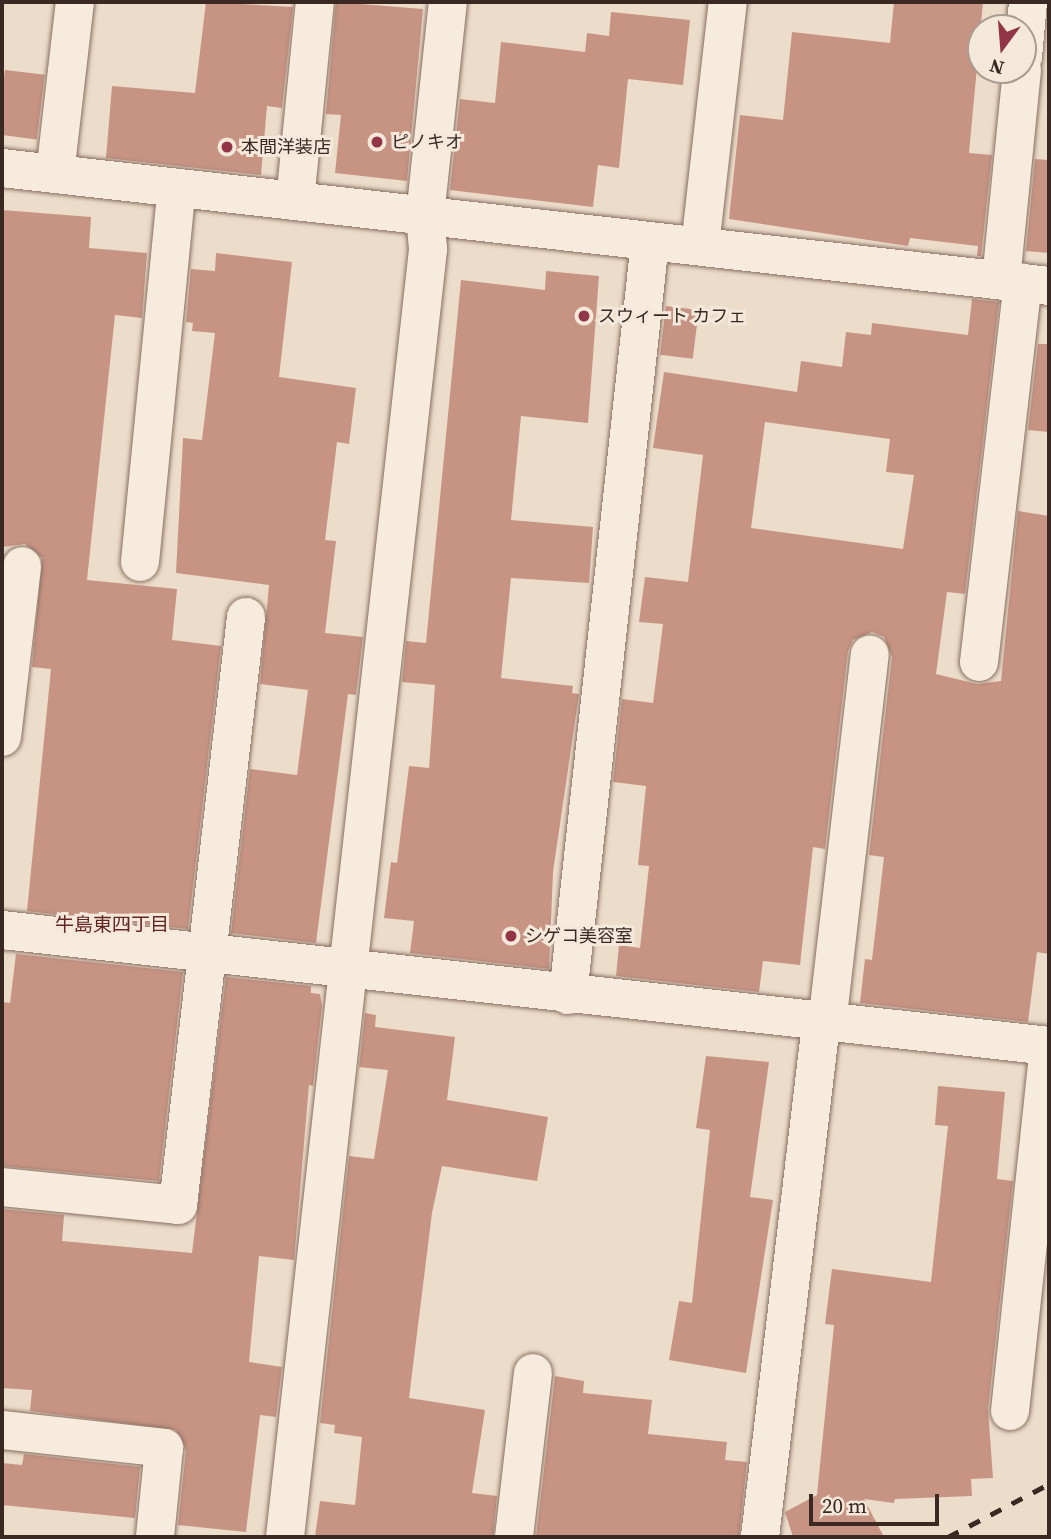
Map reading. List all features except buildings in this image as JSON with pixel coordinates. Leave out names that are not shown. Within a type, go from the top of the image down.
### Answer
[{"type":"street","points":[[55,174],[75,2]]},
{"type":"street","points":[[295,201],[315,2]]},
{"type":"street","points":[[285,1537],[346,966],[428,249],[425,215],[448,2]]},
{"type":"street","points":[[700,246],[727,2]]},
{"type":"street","points":[[979,662],[1024,283],[1022,84]]},
{"type":"street","points":[[2,168],[1024,283]]},
{"type":"street","points":[[140,562],[177,188]]},
{"type":"street","points":[[568,995],[650,241]]},
{"type":"street","points":[[2,737],[22,566]]},
{"type":"street","points":[[2,1188],[178,1205],[246,617]]},
{"type":"street","points":[[760,1537],[870,654]]},
{"type":"street","points":[[2,930],[346,966],[824,1024],[1049,1046],[1010,1411]]},
{"type":"street","points":[[514,1537],[533,1373]]},
{"type":"street","points":[[2,1430],[164,1448],[155,1537]]},
{"type":"railway","points":[[948,1537],[1049,1484]]},
{"type":"place","name":"ピノキオ","points":[[377,142]]},
{"type":"place","name":"本間洋装店","points":[[227,147]]},
{"type":"place","name":"スウィート カフェ","points":[[584,316]]},
{"type":"place","name":"シゲコ美容室","points":[[511,936]]},
{"type":"district","name":"牛島東四丁目","points":[[112,925]]}]
